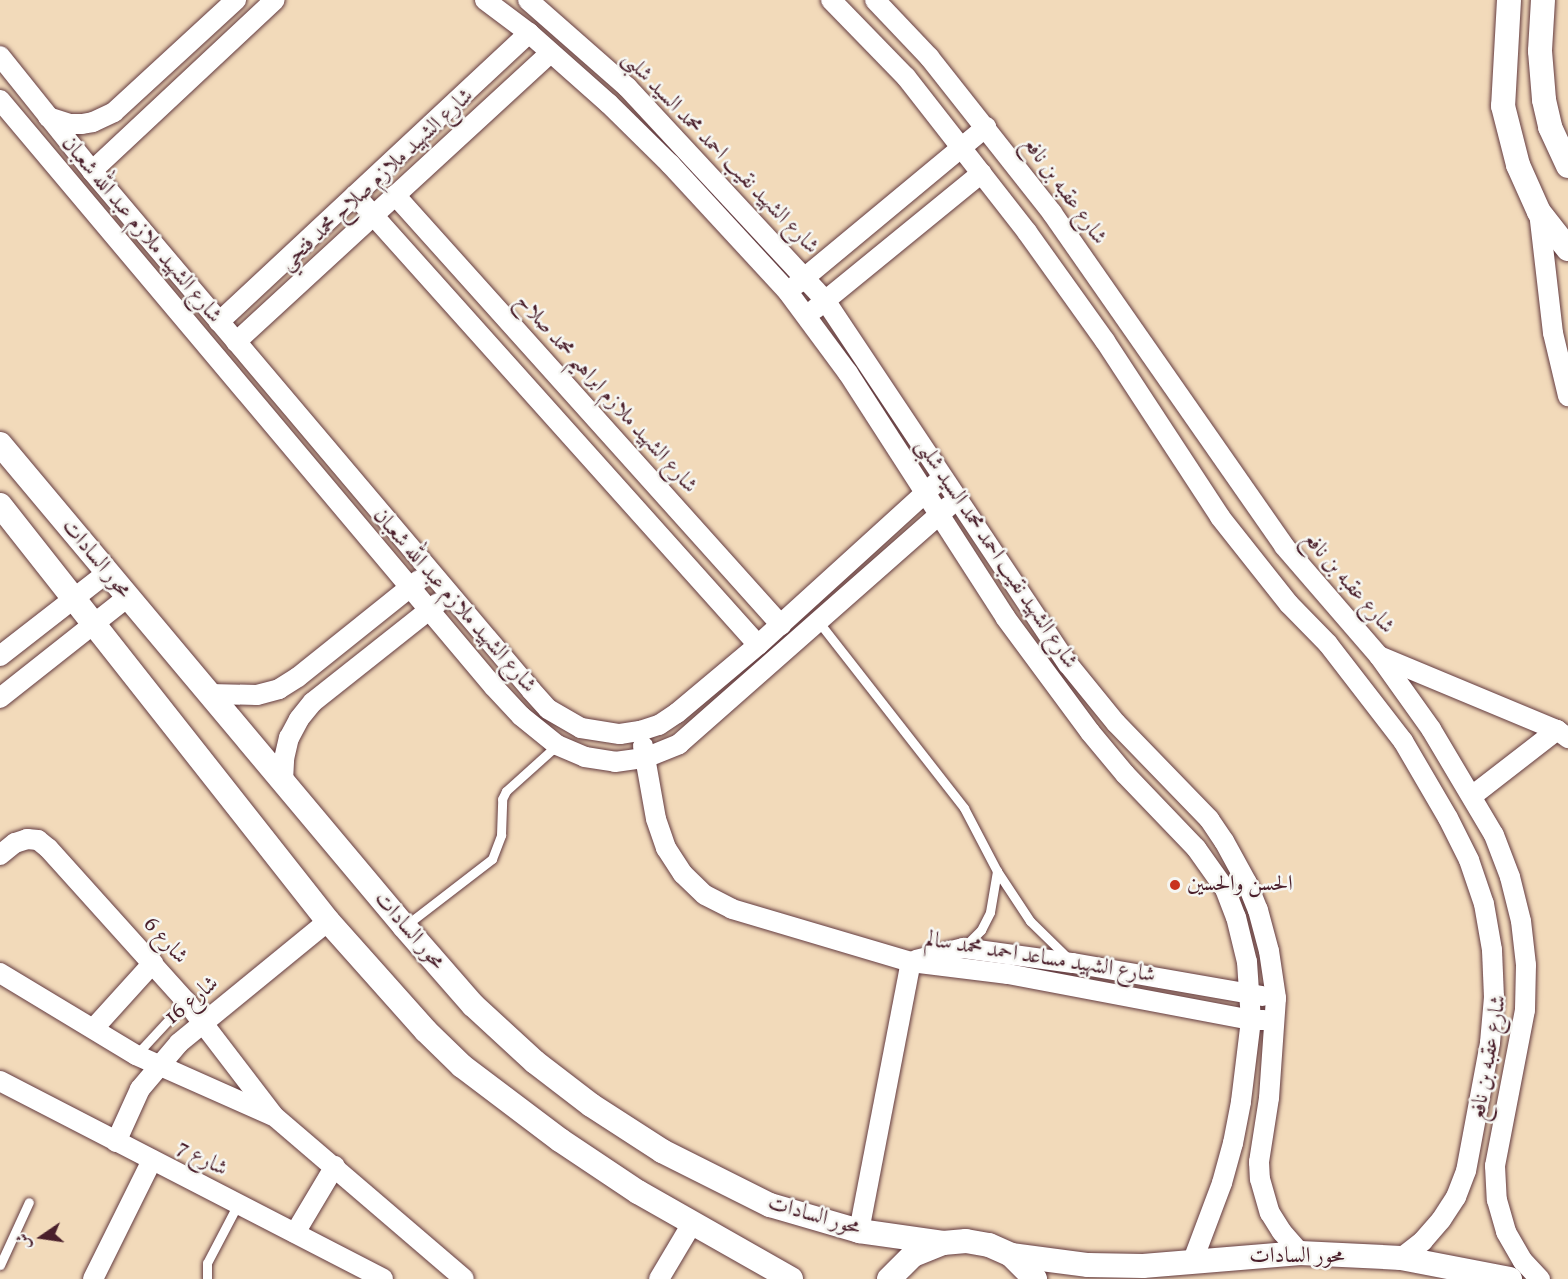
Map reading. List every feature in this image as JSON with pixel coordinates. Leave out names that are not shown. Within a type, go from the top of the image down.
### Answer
[{"type":"street","points":[[48,117],[59,122],[82,124],[93,122],[114,112],[237,0]]},
{"type":"street","points":[[92,171],[275,0]]},
{"type":"street","name":"شارع الشهيد نقيب احمد محمد السيد شلبى","points":[[485,0],[529,33],[609,104],[670,164],[788,292],[849,373],[1005,617],[1083,723],[1125,774],[1196,848],[1225,889],[1242,937],[1251,994],[1251,1020],[1241,1102],[1233,1143],[1222,1182],[1193,1260]]},
{"type":"street","name":"شارع الشهيد نقيب احمد محمد السيد شلبى","points":[[528,0],[627,87],[825,300],[1068,664],[1116,723],[1209,819],[1224,841],[1247,883],[1258,910],[1269,951],[1276,998],[1269,1098],[1259,1162],[1260,1179],[1270,1213],[1300,1253]]},
{"type":"street","name":"شارع عقبه بن نافع","points":[[831,0],[906,77],[1027,232],[1105,341],[1232,533],[1289,604],[1328,645],[1403,741],[1448,818],[1469,860],[1484,904],[1492,950],[1494,997],[1490,1044],[1466,1171],[1456,1197],[1441,1220],[1423,1241],[1401,1258]]},
{"type":"street","name":"شارع عقبه بن نافع","points":[[875,0],[929,57],[1052,213],[1284,546],[1379,656],[1431,729],[1494,835],[1510,877],[1521,921],[1526,965],[1525,1010],[1495,1166],[1497,1200],[1506,1232],[1523,1261],[1540,1279]]},
{"type":"street","points":[[1509,0],[1503,106],[1518,165],[1539,212],[1568,249]]},
{"type":"street","points":[[1543,0],[1540,51],[1544,100],[1550,127],[1568,166]]},
{"type":"street","name":"شارع الشهيد ملازم صلاح محمد فتحي","points":[[219,322],[529,33]]},
{"type":"street","name":"شارع الشهيد ملازم صلاح محمد فتحي","points":[[236,342],[550,53]]},
{"type":"street","name":"شارع الشهيد ملازم عبد الله شعبان","points":[[0,56],[92,171],[543,703],[562,719],[580,728],[600,733],[640,731],[659,725],[677,713],[781,625],[942,477]]},
{"type":"street","name":"شارع الشهيد ملازم عبد الله شعبان","points":[[0,100],[429,611],[521,716],[557,745],[585,758],[605,761],[645,758],[662,753],[693,733],[957,499]]},
{"type":"street","points":[[788,292],[986,127]]},
{"type":"street","points":[[806,317],[982,173]]},
{"type":"street","points":[[355,195],[758,645]]},
{"type":"street","name":"شارع الشهيد ملازم ابراهيم محمد صلاح","points":[[395,195],[781,625]]},
{"type":"street","points":[[1539,212],[1553,333],[1568,396]]},
{"type":"street","points":[[1027,232],[1052,213]]},
{"type":"street","name":"محور السادات","points":[[0,444],[404,926],[473,1005],[535,1062],[591,1105],[662,1151],[717,1181],[770,1205],[859,1231],[943,1243]]},
{"type":"street","name":"محور السادات","points":[[0,505],[328,921],[426,1031],[462,1066],[501,1097],[599,1166],[638,1192],[791,1279]]},
{"type":"street","points":[[210,694],[257,695],[279,689],[298,677],[430,571]]},
{"type":"street","points":[[0,656],[108,572]]},
{"type":"street","points":[[283,781],[284,759],[289,738],[299,719],[313,702],[450,594]]},
{"type":"street","points":[[0,698],[128,597]]},
{"type":"street","points":[[1379,656],[1562,734]]},
{"type":"street","points":[[640,731],[656,819],[666,848],[683,874],[705,895],[732,909],[781,926],[911,962],[859,1231]]},
{"type":"street","points":[[1472,796],[1562,734]]},
{"type":"street","name":"شارع 6","points":[[0,855],[15,843],[27,839],[43,844],[186,1001],[274,1116],[464,1279]]},
{"type":"street","name":"شارع 16","points":[[116,1142],[140,1089],[157,1066],[202,1023],[328,921]]},
{"type":"street","name":"شارع الشهيد مساعد احمد محمد سالم","points":[[911,962],[936,953],[963,948],[1073,963],[1276,998]]},
{"type":"street","name":"شارع الشهيد مساعد احمد محمد سالم","points":[[911,962],[1008,974],[1251,1020],[1276,1020]]},
{"type":"street","points":[[94,1028],[153,963]]},
{"type":"street","name":"شارع 6","points":[[0,973],[157,1066],[274,1116]]},
{"type":"street","name":"شارع 7","points":[[0,1081],[383,1279]]},
{"type":"street","points":[[93,1279],[152,1160]]},
{"type":"street","points":[[295,1233],[335,1166]]},
{"type":"street","points":[[659,1279],[693,1222]]},
{"type":"street","points":[[889,1279],[913,1255],[943,1243],[978,1243],[1011,1255],[1035,1279]]},
{"type":"street","name":"محور السادات","points":[[1011,1255],[1088,1265],[1143,1266],[1193,1260],[1300,1253],[1401,1258],[1510,1279]]},
{"type":"lane","points":[[818,621],[964,808],[997,872],[1030,921],[1073,963]]},
{"type":"lane","points":[[404,926],[492,859],[501,835],[502,800],[507,791],[557,745]]},
{"type":"lane","points":[[963,948],[981,930],[990,912],[997,872]]},
{"type":"lane","points":[[136,1055],[186,1001]]},
{"type":"lane","points":[[0,1265],[29,1202]]},
{"type":"lane","points":[[207,1279],[207,1263],[238,1204]]},
{"type":"place","name":"الحسن والحسين","points":[[1175,885]]}]
